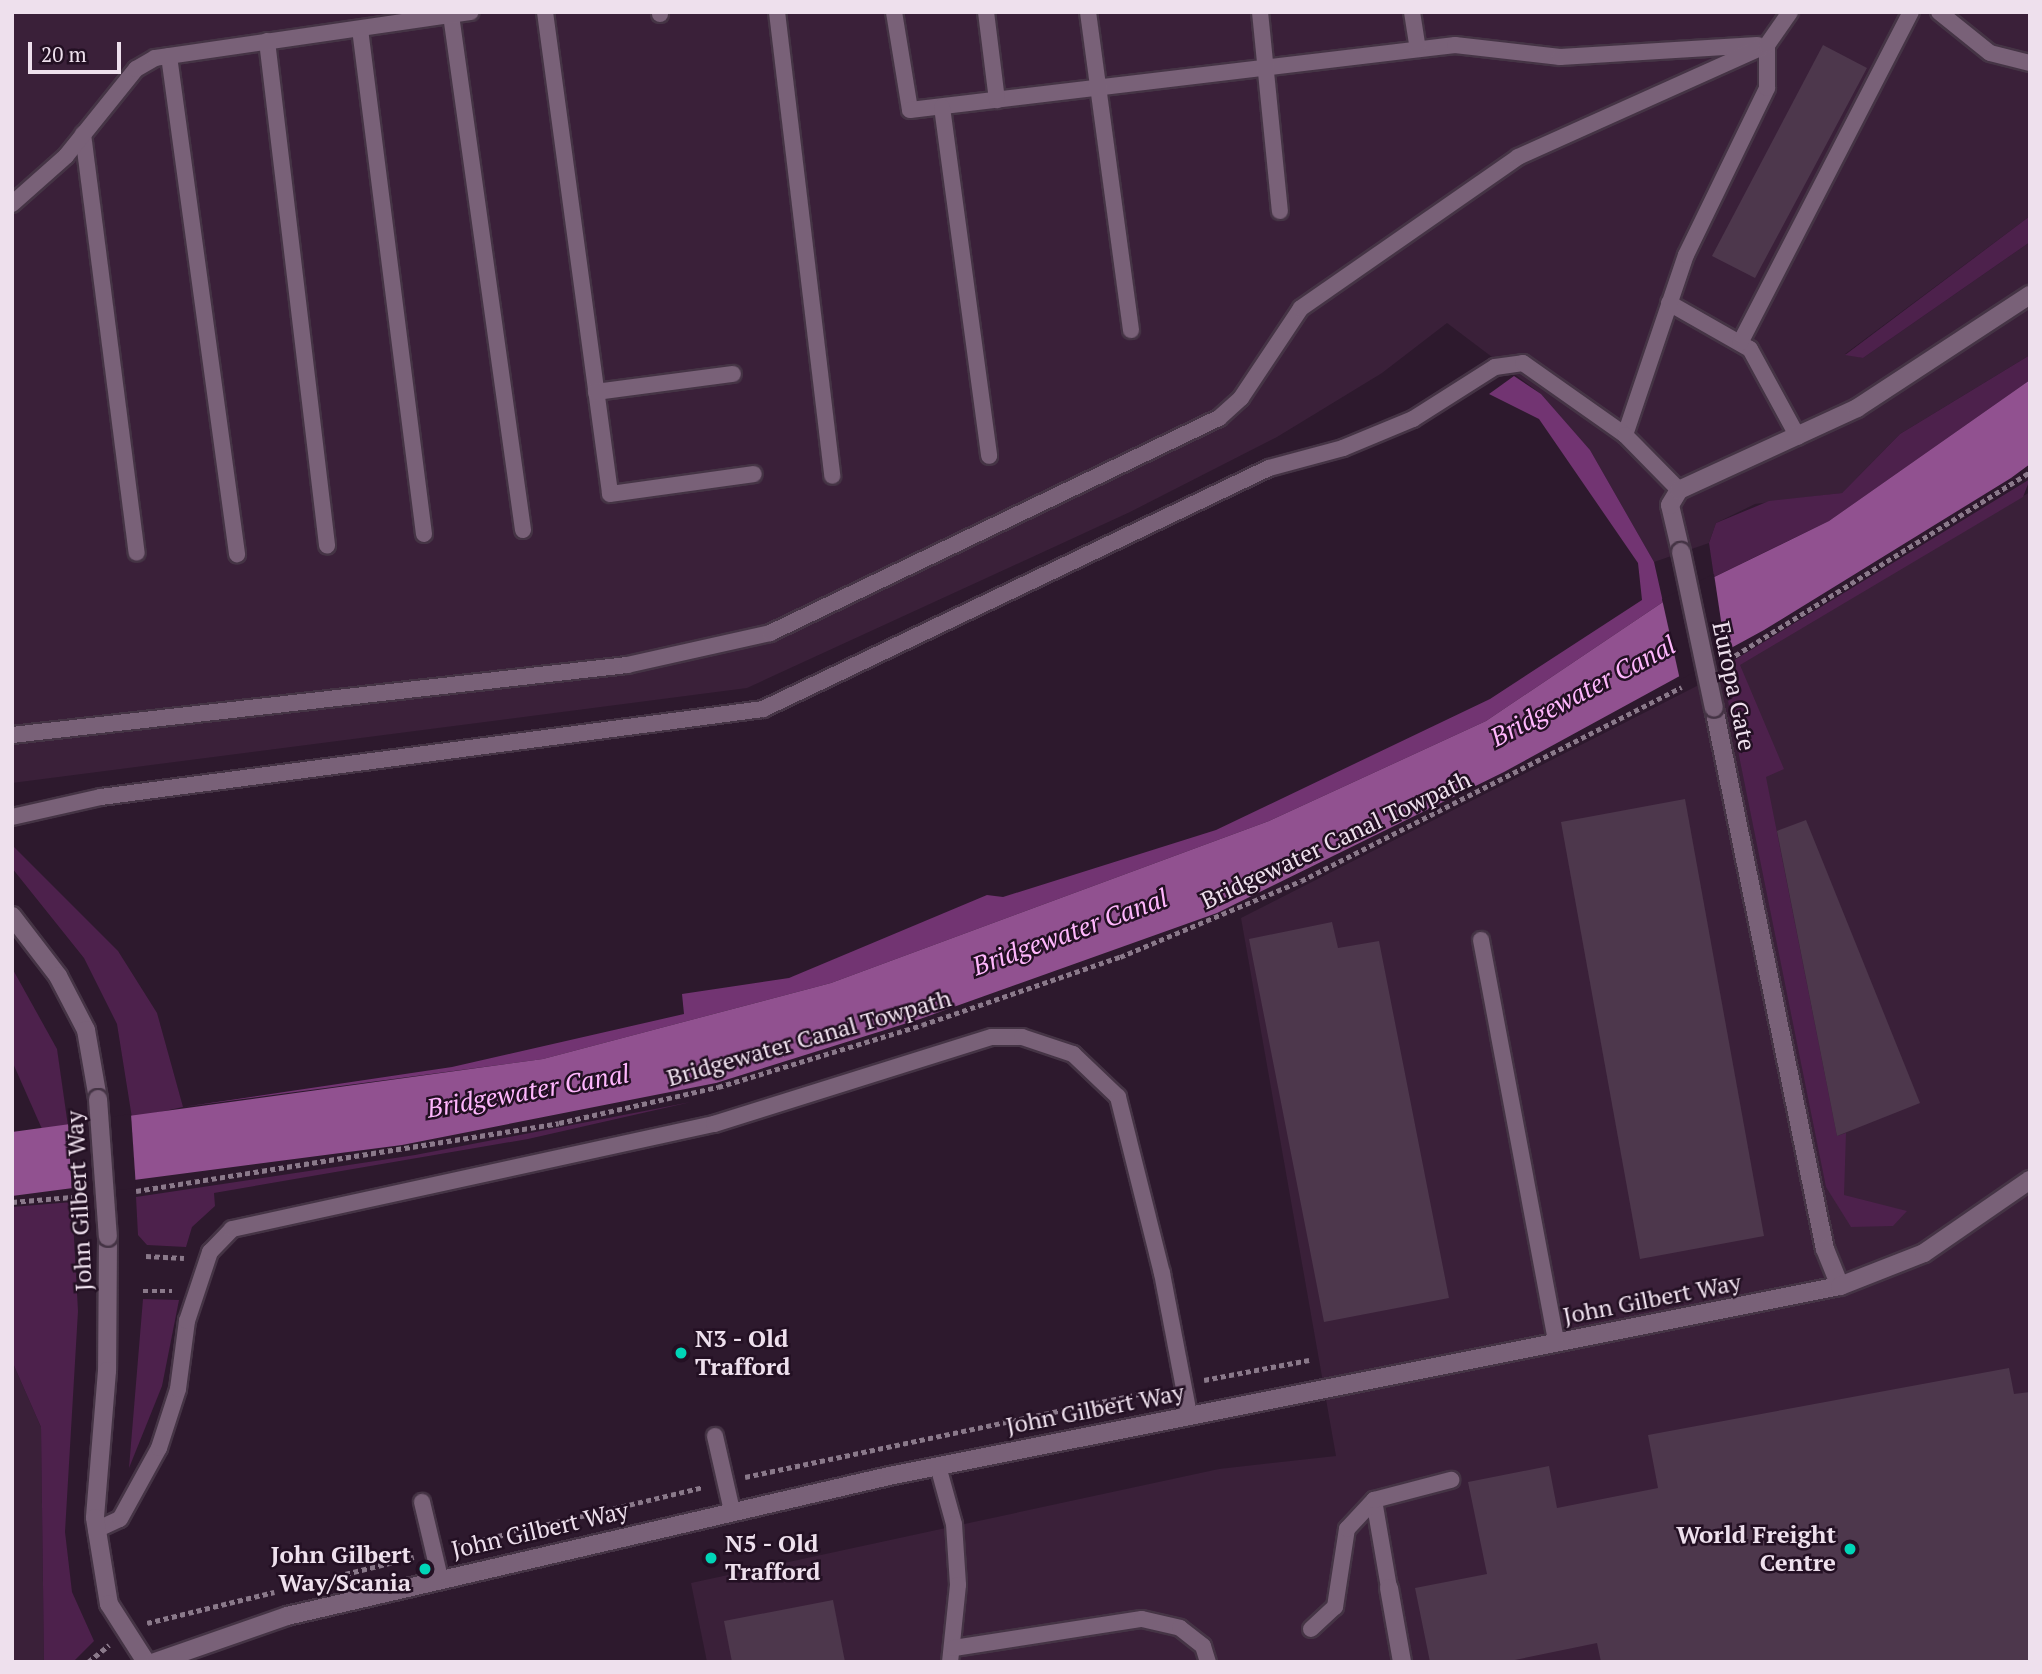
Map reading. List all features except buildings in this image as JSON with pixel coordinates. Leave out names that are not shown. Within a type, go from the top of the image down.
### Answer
[{"type":"street","points":[[1679,490],[1857,408],[2030,295]]},
{"type":"street","name":"Europa Gate","points":[[1679,490],[1670,505],[1825,1249],[1840,1286]]},
{"type":"street","name":"John Gilbert Way","points":[[12,916],[58,976],[86,1030],[98,1099],[110,1297],[96,1530],[109,1604],[146,1662]]},
{"type":"street","name":"John Gilbert Way","points":[[155,1662],[211,1637],[440,1578],[732,1511],[1189,1415],[1840,1286],[1924,1253],[2030,1180]]},
{"type":"street","points":[[1389,1588],[1402,1662]]},
{"type":"lane","points":[[12,204],[83,134],[136,69],[169,56],[471,12]]},
{"type":"lane","points":[[545,12],[610,494],[754,474]]},
{"type":"lane","points":[[777,12],[832,476]]},
{"type":"lane","points":[[894,12],[910,110],[1418,49],[1490,45],[1560,57],[1768,45]]},
{"type":"lane","points":[[986,12],[997,100]]},
{"type":"lane","points":[[1088,12],[1131,330]]},
{"type":"lane","points":[[1260,12],[1280,211]]},
{"type":"lane","points":[[1412,12],[1418,49]]},
{"type":"lane","points":[[12,735],[626,665],[770,633],[1190,435],[1241,398],[1301,309],[1518,157],[1768,45],[1790,12]]},
{"type":"lane","points":[[1740,343],[1912,12]]},
{"type":"lane","points":[[1939,12],[1990,53],[2030,63]]},
{"type":"lane","points":[[451,15],[523,530]]},
{"type":"lane","points":[[360,29],[424,534]]},
{"type":"lane","points":[[267,41],[327,545]]},
{"type":"lane","points":[[1625,435],[1669,303],[1768,88],[1768,45]]},
{"type":"lane","points":[[169,56],[237,554]]},
{"type":"lane","points":[[942,107],[989,456]]},
{"type":"lane","points":[[83,134],[137,553]]},
{"type":"lane","points":[[1669,303],[1740,343],[1760,363],[1798,437]]},
{"type":"lane","points":[[12,817],[101,797],[764,709],[1269,468],[1343,448],[1413,419],[1495,367],[1523,363],[1625,435],[1679,490]]},
{"type":"lane","points":[[596,392],[733,374]]},
{"type":"lane","points":[[1482,940],[1556,1342]]},
{"type":"lane","points":[[96,1530],[120,1519],[159,1448],[178,1389],[187,1321],[210,1252],[232,1229],[714,1124],[992,1037],[1035,1040],[1073,1054],[1118,1097],[1189,1415]]},
{"type":"lane","points":[[715,1436],[732,1511]]},
{"type":"lane","points":[[938,1466],[954,1524],[952,1655],[1142,1619],[1180,1628],[1203,1646],[1208,1662]]},
{"type":"lane","points":[[1311,1629],[1335,1607],[1347,1530],[1374,1500],[1451,1480]]},
{"type":"lane","points":[[1374,1500],[1389,1588]]},
{"type":"lane","points":[[422,1502],[440,1578]]},
{"type":"path","points":[[1727,661],[2030,472]]},
{"type":"path","name":"Bridgewater Canal Towpath","points":[[136,1191],[559,1123],[718,1087],[922,1025],[1120,957],[1301,881],[1681,687]]},
{"type":"path","points":[[12,1202],[72,1197]]},
{"type":"path","points":[[146,1256],[185,1258]]},
{"type":"path","points":[[144,1291],[180,1291]]},
{"type":"shaded area","points":[[12,12],[2030,12],[2030,216],[1845,354],[1863,358],[2030,242],[2030,355],[1900,434],[1842,493],[1755,504],[1716,523],[1709,543],[1654,562],[1590,450],[1541,394],[1447,323],[1382,373],[1277,437],[1130,512],[747,688],[12,783]]},
{"type":"shaded area","points":[[2030,216],[2030,242],[1863,358],[1845,355]]},
{"type":"shaded area","points":[[2030,355],[2030,380],[1829,521],[1714,577],[1709,543],[1716,523],[1769,501],[1842,493],[1900,434]]},
{"type":"shaded area","points":[[1514,376],[1541,394],[1590,450],[1654,562],[1663,602],[1486,721],[1269,821],[831,983],[543,1059],[183,1107],[452,1067],[684,1014],[682,994],[789,978],[987,895],[1003,897],[1216,830],[1490,699],[1642,600],[1638,563],[1539,419],[1489,394]]},
{"type":"shaded area","points":[[2030,479],[2023,497],[1740,665],[1784,769],[1766,777],[1837,1136],[1846,1133],[1844,1195],[1907,1211],[1893,1226],[1851,1227],[1826,1187],[1728,701],[1733,698],[1728,664]]},
{"type":"shaded area","points":[[2030,492],[2030,1662],[707,1662],[691,1583],[1219,1469],[1336,1456],[1241,918],[1740,664]]},
{"type":"shaded area","points":[[12,845],[118,951],[157,1013],[183,1107],[132,1118],[117,1024],[84,958],[12,868]]},
{"type":"shaded area","points":[[12,968],[57,1049],[68,1126],[42,1129],[12,1061]]},
{"type":"shaded area","points":[[691,1102],[528,1139],[214,1193],[215,1206],[192,1227],[186,1247],[147,1245],[138,1235],[136,1197],[415,1155]]},
{"type":"shaded area","points":[[72,1202],[78,1311],[65,1532],[72,1592],[94,1641],[73,1662],[44,1662],[41,1427],[12,1361],[12,1207]]},
{"type":"shaded area","points":[[143,1299],[179,1300],[162,1386],[129,1468]]},
{"type":"shaded area","points":[[12,1361],[41,1427],[44,1662],[12,1662]]},
{"type":"water","name":"Bridgewater Canal","points":[[2030,380],[2030,464],[2011,478],[1764,630],[1504,772],[1217,913],[920,1019],[716,1083],[402,1145],[12,1196],[12,1132],[543,1059],[831,983],[1269,821],[1486,721],[1663,602],[1829,521]]},
{"type":"pier","points":[[1714,574],[1726,654],[1680,680],[1662,599]]},
{"type":"pier","points":[[131,1114],[136,1188],[72,1195],[68,1123]]},
{"type":"place","name":"N3 - Old Trafford","points":[[681,1353]]},
{"type":"place","name":"World Freight Centre","points":[[1850,1549]]},
{"type":"place","name":"N5 - Old Trafford","points":[[711,1558]]},
{"type":"place","name":"John Gilbert Way/Scania","points":[[425,1569]]}]
